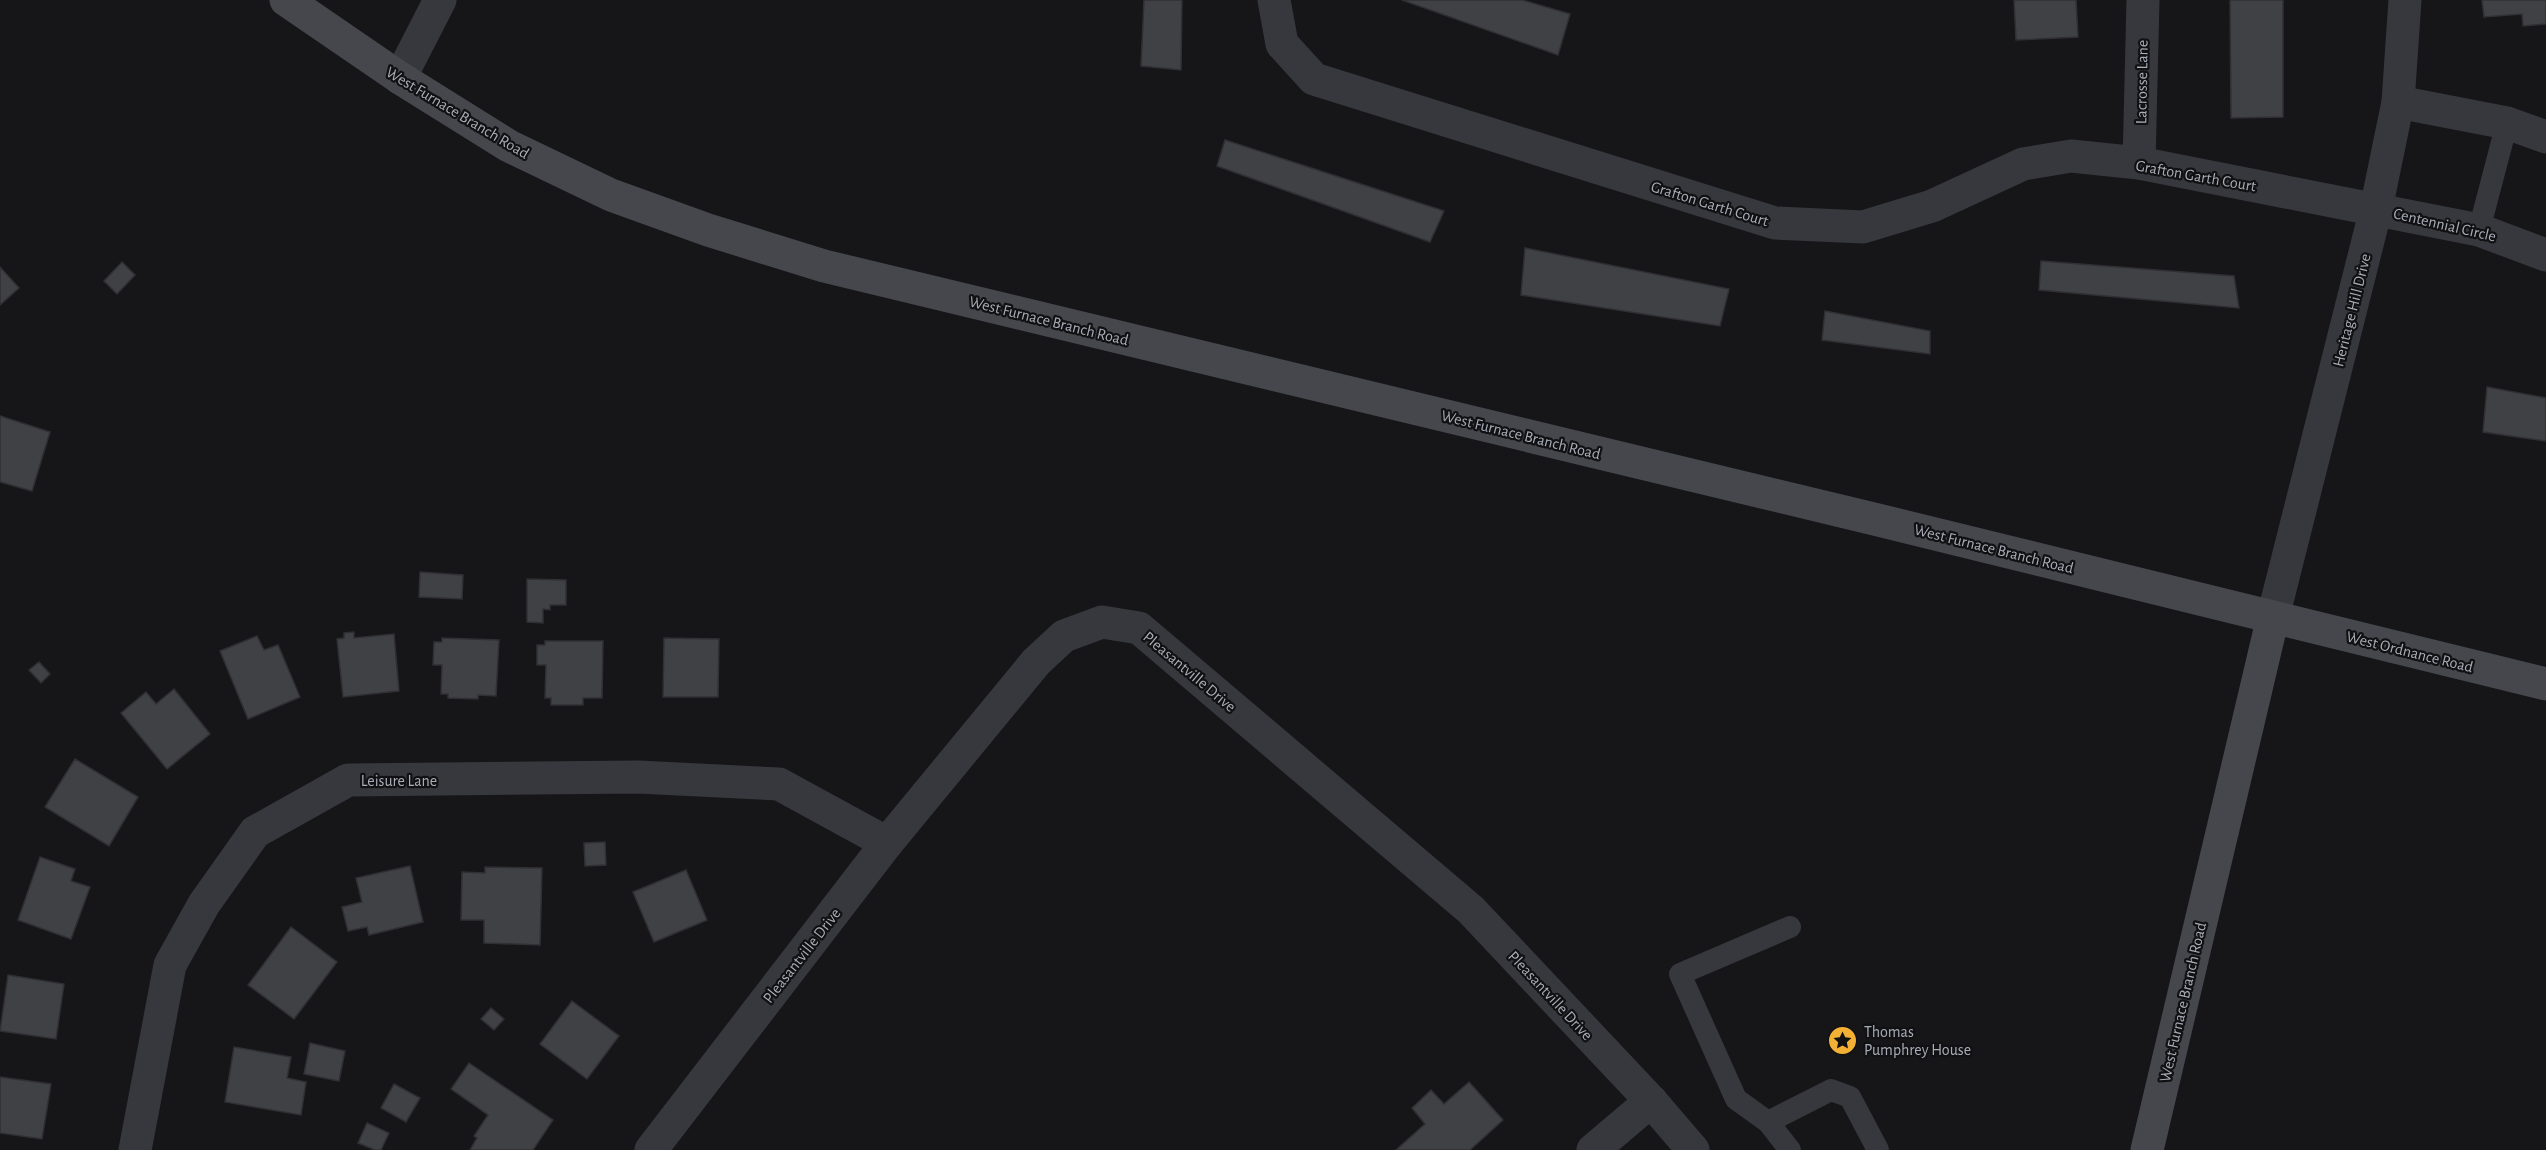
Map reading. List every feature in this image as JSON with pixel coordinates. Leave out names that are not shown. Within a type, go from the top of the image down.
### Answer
[{"type":"main road","name":"West Furnace Branch Road","points":[[286,0],[400,78],[509,146],[611,195],[708,230],[824,266],[2273,617],[2147,1150]]},
{"type":"main road","name":"West Ordnance Road","points":[[2273,617],[2546,684]]},
{"type":"street","points":[[400,78],[440,0]]},
{"type":"street","name":"Grafton Garth Court","points":[[1274,0],[1282,44],[1314,79],[1775,223],[1863,227],[1932,206],[2023,164],[2071,156],[2139,163],[2376,208]]},
{"type":"street","name":"Lacrosse Lane","points":[[2139,163],[2143,0]]},
{"type":"street","name":"Heritage Hill Drive","points":[[2273,617],[2376,208],[2398,102],[2405,0]]},
{"type":"street","points":[[2398,102],[2507,123],[2546,137]]},
{"type":"street","name":"Centennial Circle","points":[[2376,208],[2479,230],[2546,255]]},
{"type":"street","name":"Pleasantville Drive","points":[[651,1150],[887,843],[1036,663],[1064,636],[1102,622],[1139,628],[1471,910],[1652,1101],[1693,1150]]},
{"type":"street","name":"Leisure Lane","points":[[135,1150],[170,965],[204,904],[255,832],[348,780],[638,777],[779,784],[887,843]]},
{"type":"street","points":[[1593,1150],[1652,1101]]},
{"type":"lane","points":[[2479,230],[2507,123]]},
{"type":"lane","points":[[1790,927],[1680,974],[1736,1099],[1768,1122],[1790,1150]]},
{"type":"lane","points":[[1768,1122],[1831,1090],[1850,1097],[1878,1150]]},
{"type":"building","points":[[1144,0],[1182,0],[1181,70],[1141,66]]},
{"type":"building","points":[[1402,0],[1522,0],[1570,14],[1558,55]]},
{"type":"building","points":[[2014,0],[2076,0],[2078,37],[2016,40]]},
{"type":"building","points":[[2230,0],[2283,0],[2283,117],[2231,118]]},
{"type":"building","points":[[2482,0],[2546,0],[2546,24],[2523,26],[2522,14],[2484,17]]},
{"type":"building","points":[[1225,140],[1444,211],[1430,242],[1217,166]]},
{"type":"building","points":[[1525,248],[1729,289],[1720,326],[1521,295]]},
{"type":"building","points":[[2041,261],[2234,276],[2239,308],[2039,290]]},
{"type":"building","points":[[122,262],[135,275],[117,294],[104,281]]},
{"type":"building","points":[[0,267],[19,288],[0,305]]},
{"type":"building","points":[[1825,311],[1930,331],[1930,354],[1822,340]]},
{"type":"building","points":[[2487,387],[2546,398],[2546,441],[2483,432]]},
{"type":"building","points":[[0,416],[50,432],[32,491],[0,482]]},
{"type":"building","points":[[420,572],[463,575],[462,599],[419,597]]},
{"type":"building","points":[[527,579],[566,580],[566,605],[550,605],[550,610],[543,609],[543,623],[527,622]]},
{"type":"building","points":[[354,632],[354,638],[394,634],[399,691],[343,697],[337,639],[344,638],[344,633]]},
{"type":"building","points":[[257,636],[264,650],[278,645],[300,697],[248,719],[220,651]]},
{"type":"building","points":[[442,638],[499,640],[496,696],[478,695],[478,699],[448,698],[448,694],[441,694],[442,665],[433,665],[434,642],[442,642]]},
{"type":"building","points":[[664,638],[719,639],[718,697],[663,697]]},
{"type":"building","points":[[545,641],[603,641],[602,698],[583,698],[583,705],[551,705],[551,698],[545,698],[546,665],[537,665],[537,645],[545,645]]},
{"type":"building","points":[[39,662],[50,674],[41,683],[29,670]]},
{"type":"building","points":[[174,689],[210,734],[167,769],[121,713],[146,692],[156,704]]},
{"type":"building","points":[[75,759],[138,797],[109,846],[45,807]]},
{"type":"building","points":[[605,842],[606,865],[585,866],[584,843]]},
{"type":"building","points":[[40,857],[75,869],[71,881],[90,887],[71,939],[18,920]]},
{"type":"building","points":[[410,866],[423,922],[369,935],[367,927],[348,931],[342,907],[362,902],[356,878]]},
{"type":"building","points":[[485,867],[542,868],[540,945],[484,943],[484,920],[461,920],[462,872],[485,873]]},
{"type":"building","points":[[686,870],[707,920],[654,942],[633,892]]},
{"type":"building","points":[[291,927],[337,962],[294,1019],[248,985]]},
{"type":"building","points":[[8,975],[64,984],[56,1039],[0,1031]]},
{"type":"building","points":[[572,1001],[619,1036],[587,1079],[540,1044]]},
{"type":"building","points":[[491,1008],[504,1019],[494,1030],[481,1019]]},
{"type":"building","points":[[310,1043],[345,1051],[339,1081],[304,1074]]},
{"type":"building","points":[[234,1047],[291,1057],[287,1078],[306,1082],[301,1115],[225,1102]]},
{"type":"building","points":[[469,1063],[553,1120],[533,1150],[470,1150],[477,1138],[474,1136],[488,1115],[451,1089]]},
{"type":"building","points":[[0,1077],[51,1084],[42,1139],[0,1133]]},
{"type":"building","points":[[1469,1082],[1503,1120],[1470,1150],[1396,1150],[1425,1124],[1412,1108],[1431,1090],[1444,1104]]},
{"type":"building","points":[[394,1084],[420,1098],[406,1122],[381,1108]]},
{"type":"building","points":[[367,1123],[389,1133],[381,1150],[358,1143]]},
{"type":"place","name":"Thomas Pumphrey House","points":[[1843,1040]]}]
